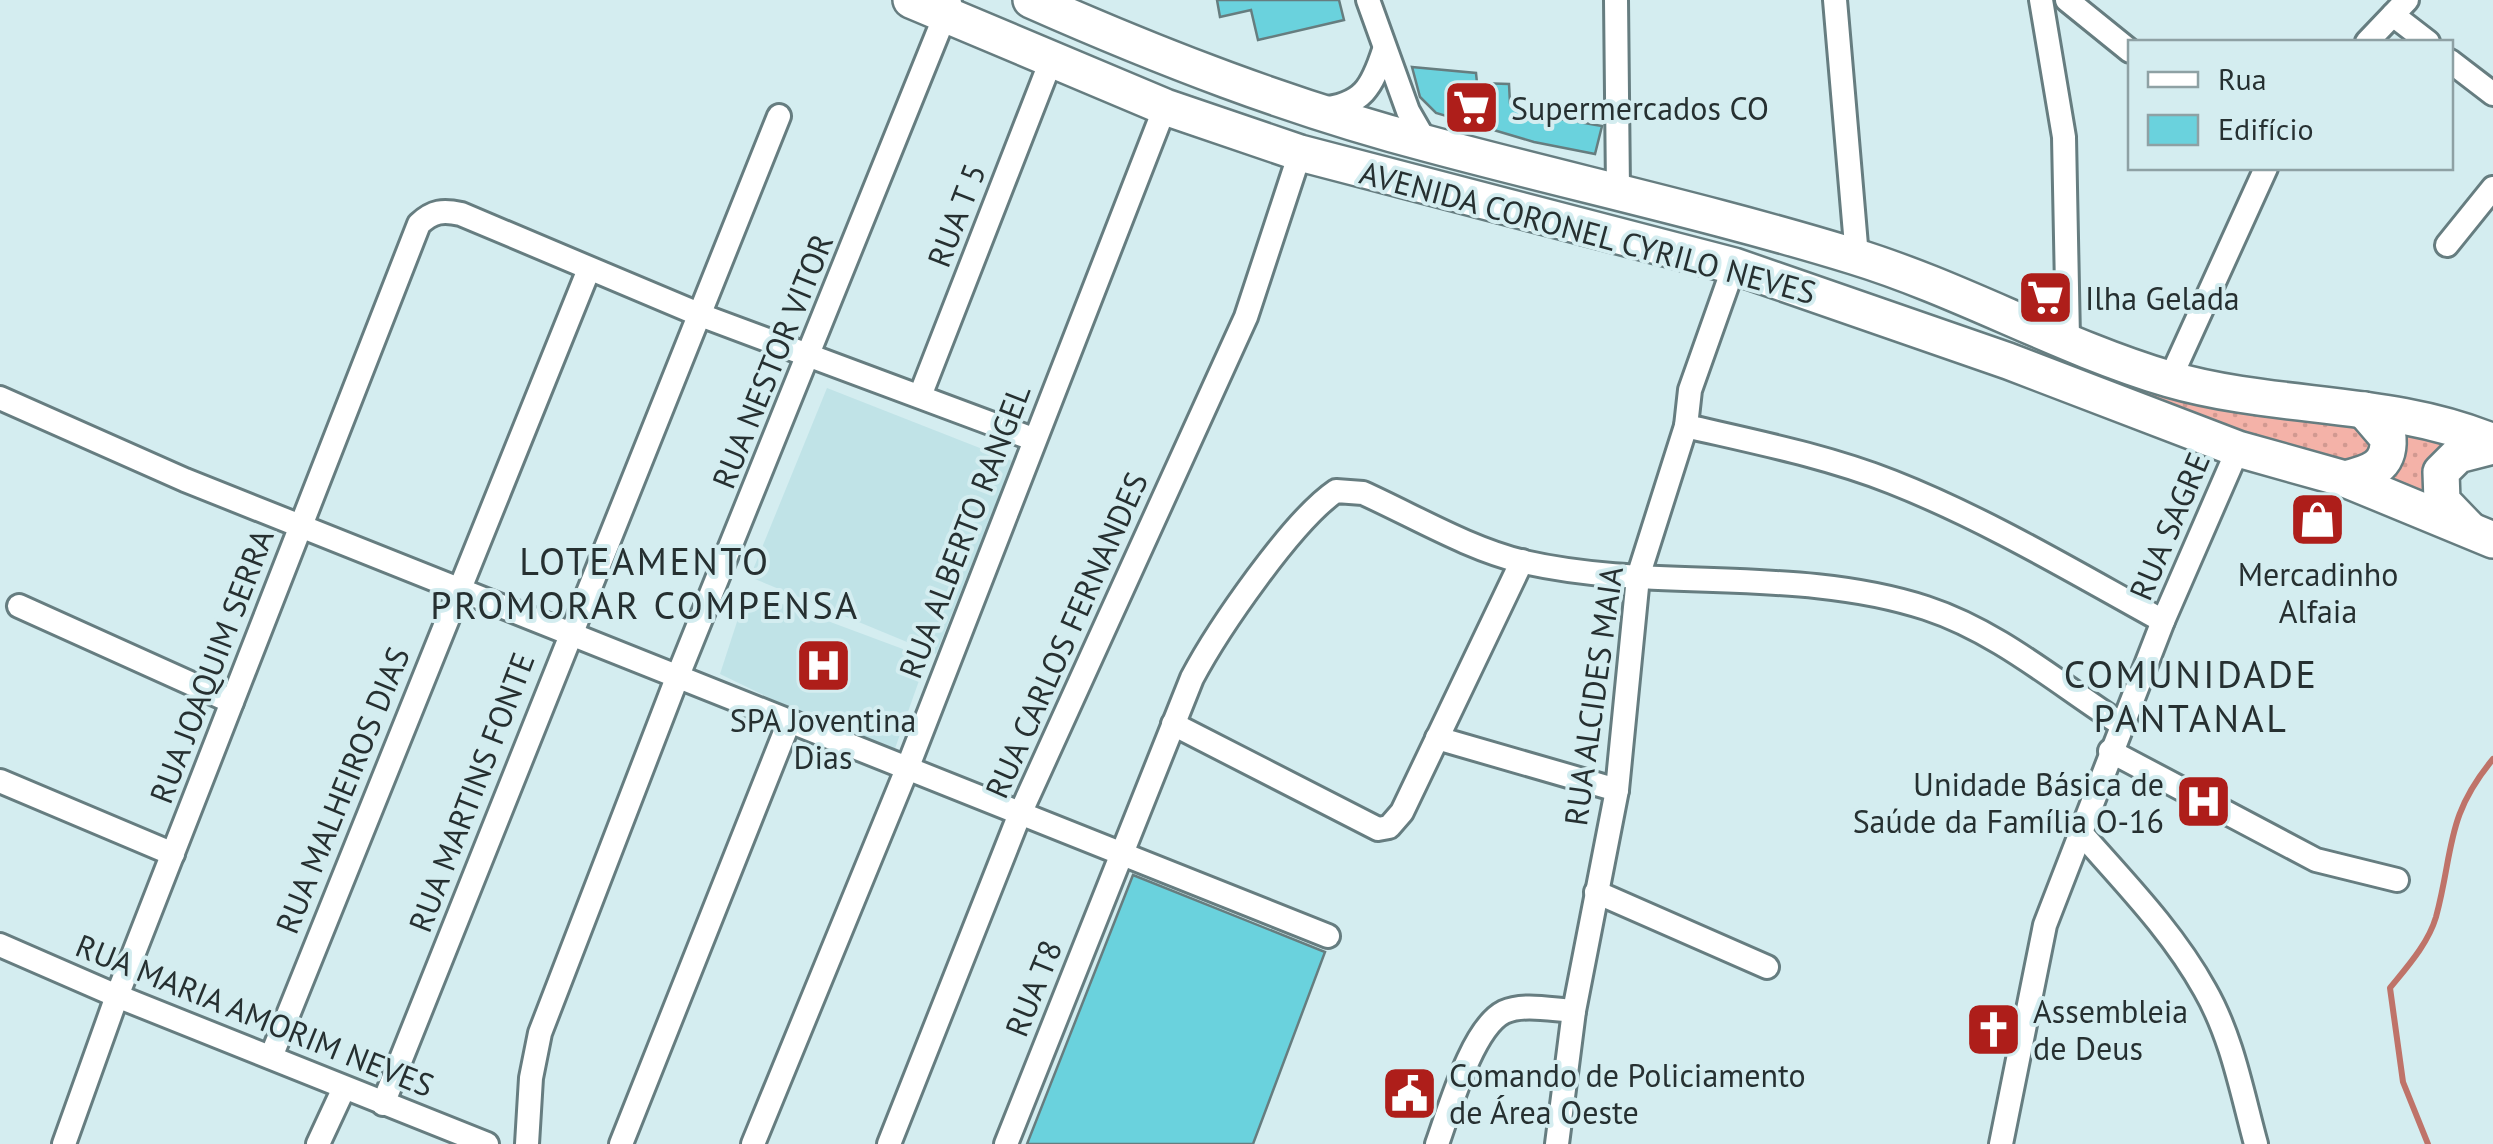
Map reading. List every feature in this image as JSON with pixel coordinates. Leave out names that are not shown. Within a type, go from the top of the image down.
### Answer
[{"type":"highway","name":"AVENIDA CORONEL CYRILO NEVES","points":[[910,0],[948,8],[1165,107],[1300,152],[1734,266],[2008,360],[2238,448],[2345,479],[2485,537]]},
{"type":"highway","name":"AVENIDA CORONEL CYRILO NEVES","points":[[1031,0],[1173,62],[1427,144],[1618,190],[1857,257],[2170,379],[2287,403],[2436,420],[2493,444]]},
{"type":"highway","points":[[2345,479],[2378,469],[2386,458],[2388,438],[2364,410]]},
{"type":"highway","points":[[2485,537],[2456,520],[2442,501],[2442,472],[2458,454],[2493,444]]},
{"type":"street","points":[[1368,0],[1384,50],[1427,144]]},
{"type":"street","points":[[1616,0],[1618,190]]},
{"type":"street","points":[[1835,0],[1857,257]]},
{"type":"street","points":[[2041,0],[2064,137],[2068,338]]},
{"type":"street","points":[[2067,0],[2128,50]]},
{"type":"street","points":[[2369,40],[2400,7],[2426,40]]},
{"type":"street","name":"RUA NESTOR VITOR","points":[[527,1144],[530,1078],[540,1033],[677,678],[948,8]]},
{"type":"street","points":[[1315,109],[1340,107],[1363,96],[1373,84],[1384,50]]},
{"type":"street","name":"RUA T 5","points":[[920,396],[1052,58]]},
{"type":"street","points":[[2453,62],[2493,94]]},
{"type":"street","name":"RUA ALBERTO RANGEL","points":[[752,1144],[907,769],[1165,107]]},
{"type":"street","name":"RUA MARTINS FONTE","points":[[383,1104],[569,631],[703,316],[779,116]]},
{"type":"street","name":"RUA CARLOS FERNANDES","points":[[889,1144],[1019,816],[1246,317],[1300,152]]},
{"type":"street","points":[[2170,379],[2265,170]]},
{"type":"street","points":[[2447,245],[2493,188]]},
{"type":"street","name":"RUA JOAQUIM SERRA","points":[[64,1144],[117,996],[419,224],[428,216],[461,214],[589,269]]},
{"type":"street","name":"RUA ALCIDES MAIA","points":[[1557,1144],[1574,1010],[1617,790],[1638,577],[1686,426],[1690,390],[1734,266]]},
{"type":"street","points":[[589,269],[809,357],[1033,439]]},
{"type":"street","name":"RUA MALHEIROS DIAS","points":[[271,1057],[589,269]]},
{"type":"street","points":[[0,398],[184,480],[1328,936]]},
{"type":"street","points":[[1686,426],[1782,448],[1892,482],[2019,540],[2163,621]]},
{"type":"street","name":"RUA SAGRE","points":[[2001,1144],[2045,925],[2110,751],[2238,448]]},
{"type":"street","name":"RUA T8","points":[[1006,1144],[1173,724],[1208,646],[1273,559],[1329,496],[1351,489],[1522,562]]},
{"type":"street","points":[[1173,724],[1378,829],[1389,827],[1402,812],[1522,562],[1638,577],[1864,592],[1923,607],[1970,624],[2012,648],[2052,680],[2122,724]]},
{"type":"street","points":[[19,606],[232,702]]},
{"type":"street","points":[[620,1144],[789,722]]},
{"type":"street","points":[[1436,738],[1617,790]]},
{"type":"street","points":[[2110,751],[2316,860],[2397,880]]},
{"type":"street","points":[[0,781],[173,854]]},
{"type":"street","points":[[2082,833],[2174,940],[2207,993],[2230,1050],[2256,1144]]},
{"type":"street","points":[[1596,892],[1767,968]]},
{"type":"street","name":"RUA MARIA AMORIM NEVES","points":[[0,944],[117,996],[487,1144]]},
{"type":"street","points":[[1437,1144],[1484,1031],[1501,1013],[1519,1008],[1574,1010]]},
{"type":"street","points":[[318,1144],[344,1088]]},
{"type":"shaded area","points":[[2136,378],[2374,429],[2367,465],[2319,458],[2131,395]]},
{"type":"shaded area","points":[[827,388],[1013,461],[936,654],[750,577]]},
{"type":"shaded area","points":[[2392,430],[2461,440],[2440,446],[2422,469],[2427,500],[2372,477]]},
{"type":"shaded area","name":"SPA Joventina Dias","points":[[747,591],[927,658],[892,757],[720,674]]},
{"type":"building","points":[[1217,0],[1339,0],[1344,20],[1258,40],[1251,10],[1220,17]]},
{"type":"building","name":"Supermercados CO","points":[[1412,67],[1476,73],[1477,83],[1509,84],[1510,103],[1519,112],[1602,126],[1595,154],[1534,142],[1436,113],[1420,97]]},
{"type":"building","points":[[1133,875],[1325,952],[1253,1144],[1027,1144]]},
{"type":"waterway","points":[[2428,1144],[2403,1082],[2390,988],[2428,937],[2459,817],[2466,799],[2493,759]]},
{"type":"place","name":"Supermercados CO","points":[[1472,108]]},
{"type":"place","name":"Ilha Gelada","points":[[2046,298]]},
{"type":"place","name":"Mercadinho Alfaia","points":[[2318,520]]},
{"type":"place","name":"SPA Joventina Dias","points":[[823,666]]},
{"type":"place","name":"Unidade Básica de Saúde da Família O-16","points":[[2203,802]]},
{"type":"place","name":"Assembleia de Deus","points":[[1994,1029]]},
{"type":"place","name":"Comando de Policiamento de Área Oeste","points":[[1410,1093]]},
{"type":"district","name":"LOTEAMENTO PROMORAR COMPENSA","points":[[645,582]]},
{"type":"district","name":"COMUNIDADE PANTANAL","points":[[2191,694]]}]
